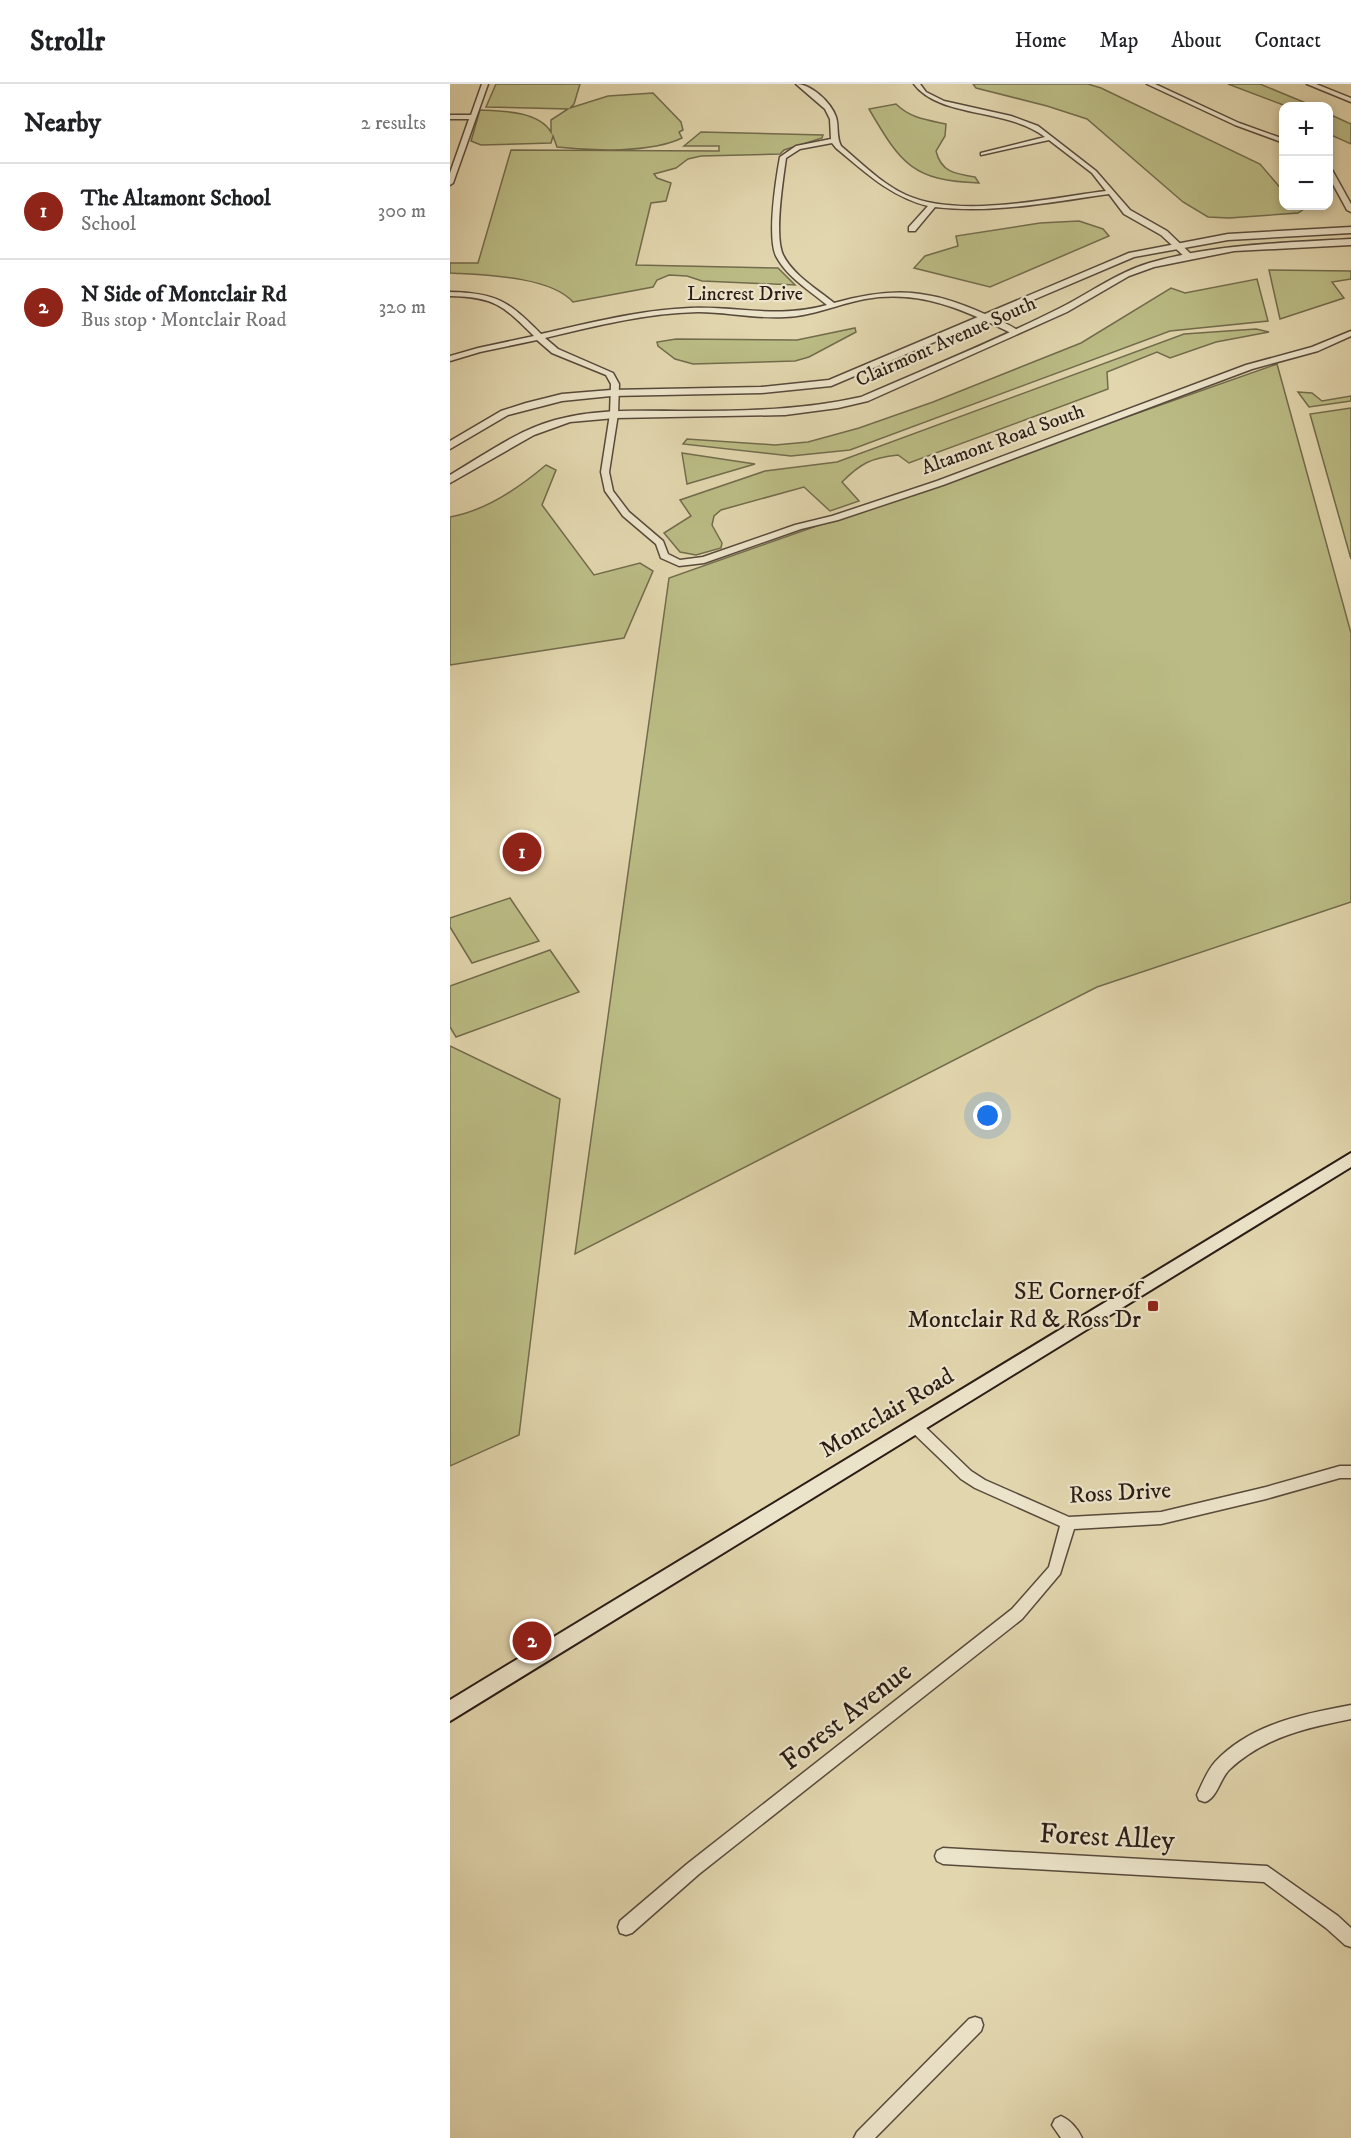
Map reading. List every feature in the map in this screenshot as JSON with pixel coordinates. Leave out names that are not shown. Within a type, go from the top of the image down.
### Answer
[{"type":"main road","name":"Montclair Road","points":[[450,1711],[1351,1159]]},
{"type":"street","points":[[450,183],[485,84]]},
{"type":"street","points":[[799,84],[829,110],[833,119],[834,141],[842,150],[894,191],[907,198],[933,205],[982,207],[1111,192]]},
{"type":"street","points":[[917,84],[924,93],[942,102],[1017,119],[1036,127],[1094,172],[1127,212],[1159,230],[1189,256]]},
{"type":"street","points":[[1150,84],[1237,124],[1279,139]]},
{"type":"street","points":[[1310,84],[1351,99]]},
{"type":"street","points":[[450,117],[472,117]]},
{"type":"street","points":[[983,154],[1051,138]]},
{"type":"street","points":[[832,305],[788,267],[777,251],[776,236],[783,157],[798,147],[834,141]]},
{"type":"street","points":[[1333,176],[1351,210]]},
{"type":"street","points":[[912,229],[933,205]]},
{"type":"street","name":"Clairmont Avenue South","points":[[450,446],[489,421],[525,406],[564,397],[615,392],[779,389],[831,383],[1122,259],[1178,245],[1248,235],[1351,230]]},
{"type":"street","name":"Clairmont Avenue South","points":[[450,480],[538,428],[569,419],[614,414],[784,411],[838,405],[876,395],[1064,310],[1126,274],[1152,265],[1189,256],[1246,247],[1351,242]]},
{"type":"street","points":[[450,294],[480,295],[502,301],[555,351],[609,373],[615,384],[614,414]]},
{"type":"street","name":"Lincrest Drive","points":[[450,359],[490,347],[664,312],[714,310],[783,315],[807,312],[876,295],[915,294],[945,300],[1016,332]]},
{"type":"street","name":"Altamont Road South","points":[[614,414],[605,472],[609,491],[626,514],[660,543],[664,556],[679,563],[704,560],[798,527],[940,483],[1249,368],[1315,349],[1351,333]]},
{"type":"street","name":"Ross Drive","points":[[915,1426],[966,1475],[980,1485],[1068,1523],[1161,1518],[1266,1493],[1340,1472],[1351,1472]]},
{"type":"street","name":"Forest Avenue","points":[[626,1927],[693,1869],[1017,1614],[1055,1570],[1068,1523]]},
{"type":"street","points":[[1205,1795],[1220,1769],[1245,1747],[1265,1735],[1293,1724],[1351,1712]]},
{"type":"street","name":"Forest Alley","points":[[944,1856],[1267,1874],[1351,1939]]},
{"type":"street","points":[[863,2138],[975,2025]]},
{"type":"green space","points":[[496,84],[580,84],[574,104],[570,108],[608,96],[653,93],[681,122],[683,130],[679,132],[682,138],[654,146],[621,150],[557,147],[553,136],[551,143],[481,145],[471,141],[480,110],[529,116],[545,125],[551,132],[551,120],[568,109],[486,107]]},
{"type":"green space","points":[[973,84],[1088,84],[1101,88],[1260,164],[1279,186],[1279,210],[1302,210],[1298,213],[1229,218],[1208,217],[1183,202],[1087,119],[976,88]]},
{"type":"green space","points":[[1228,84],[1260,84],[1303,102],[1279,103]]},
{"type":"green space","points":[[896,104],[913,115],[946,124],[945,136],[936,151],[941,164],[950,171],[975,177],[979,183],[938,178],[911,166],[900,156],[869,109]]},
{"type":"green space","points":[[1333,116],[1351,124],[1351,144],[1333,136]]},
{"type":"green space","points":[[701,132],[823,135],[822,138],[784,150],[780,154],[701,156],[688,159],[676,168],[654,174],[657,178],[671,183],[666,201],[651,203],[636,265],[778,268],[795,285],[702,281],[687,276],[669,275],[657,280],[653,287],[573,302],[562,293],[533,282],[497,276],[450,273],[450,263],[478,263],[511,150],[719,151],[719,146],[684,146]]},
{"type":"green space","points":[[1079,221],[1103,229],[1109,236],[990,287],[914,268],[925,256],[958,246],[956,236],[1040,223]]},
{"type":"green space","points":[[1269,270],[1351,271],[1351,279],[1332,282],[1344,298],[1280,319]]},
{"type":"green space","points":[[1257,279],[1268,321],[1170,331],[850,450],[791,456],[683,444],[687,439],[775,445],[808,442],[859,428],[933,402],[1081,343],[1171,288],[1185,293]]},
{"type":"green space","points":[[855,328],[856,332],[809,357],[795,361],[693,364],[675,359],[658,346],[657,342],[676,339],[797,340]]},
{"type":"green space","points":[[1256,329],[1269,332],[1216,342],[1170,358],[1157,352],[1107,372],[1108,389],[909,463],[898,455],[867,462],[842,482],[859,501],[830,511],[804,487],[721,510],[714,516],[712,525],[722,543],[721,548],[696,555],[680,552],[664,533],[691,516],[680,500],[765,471],[837,462],[1184,334]]},
{"type":"green space","points":[[1277,364],[1351,633],[1351,902],[1097,987],[575,1254],[669,578]]},
{"type":"green space","points":[[1298,392],[1312,393],[1322,401],[1351,396],[1351,401],[1309,407]]},
{"type":"green space","points":[[1351,408],[1351,559],[1310,414]]},
{"type":"green space","points":[[682,453],[755,464],[687,484]]},
{"type":"green space","points":[[546,465],[556,470],[542,505],[594,575],[640,563],[653,571],[624,638],[450,665],[450,517],[476,509],[501,497]]},
{"type":"green space","points":[[510,898],[539,941],[472,963],[450,927],[450,918]]},
{"type":"green space","points":[[550,950],[579,992],[456,1037],[450,1027],[450,986]]},
{"type":"green space","points":[[450,1046],[560,1099],[519,1435],[450,1466]]},
{"type":"place","name":"The Altamont School","points":[[522,852]]},
{"type":"place","name":"SE Corner of Montclair Rd & Ross Dr","points":[[1153,1306]]},
{"type":"place","name":"N Side of Montclair Rd","points":[[532,1641]]}]
